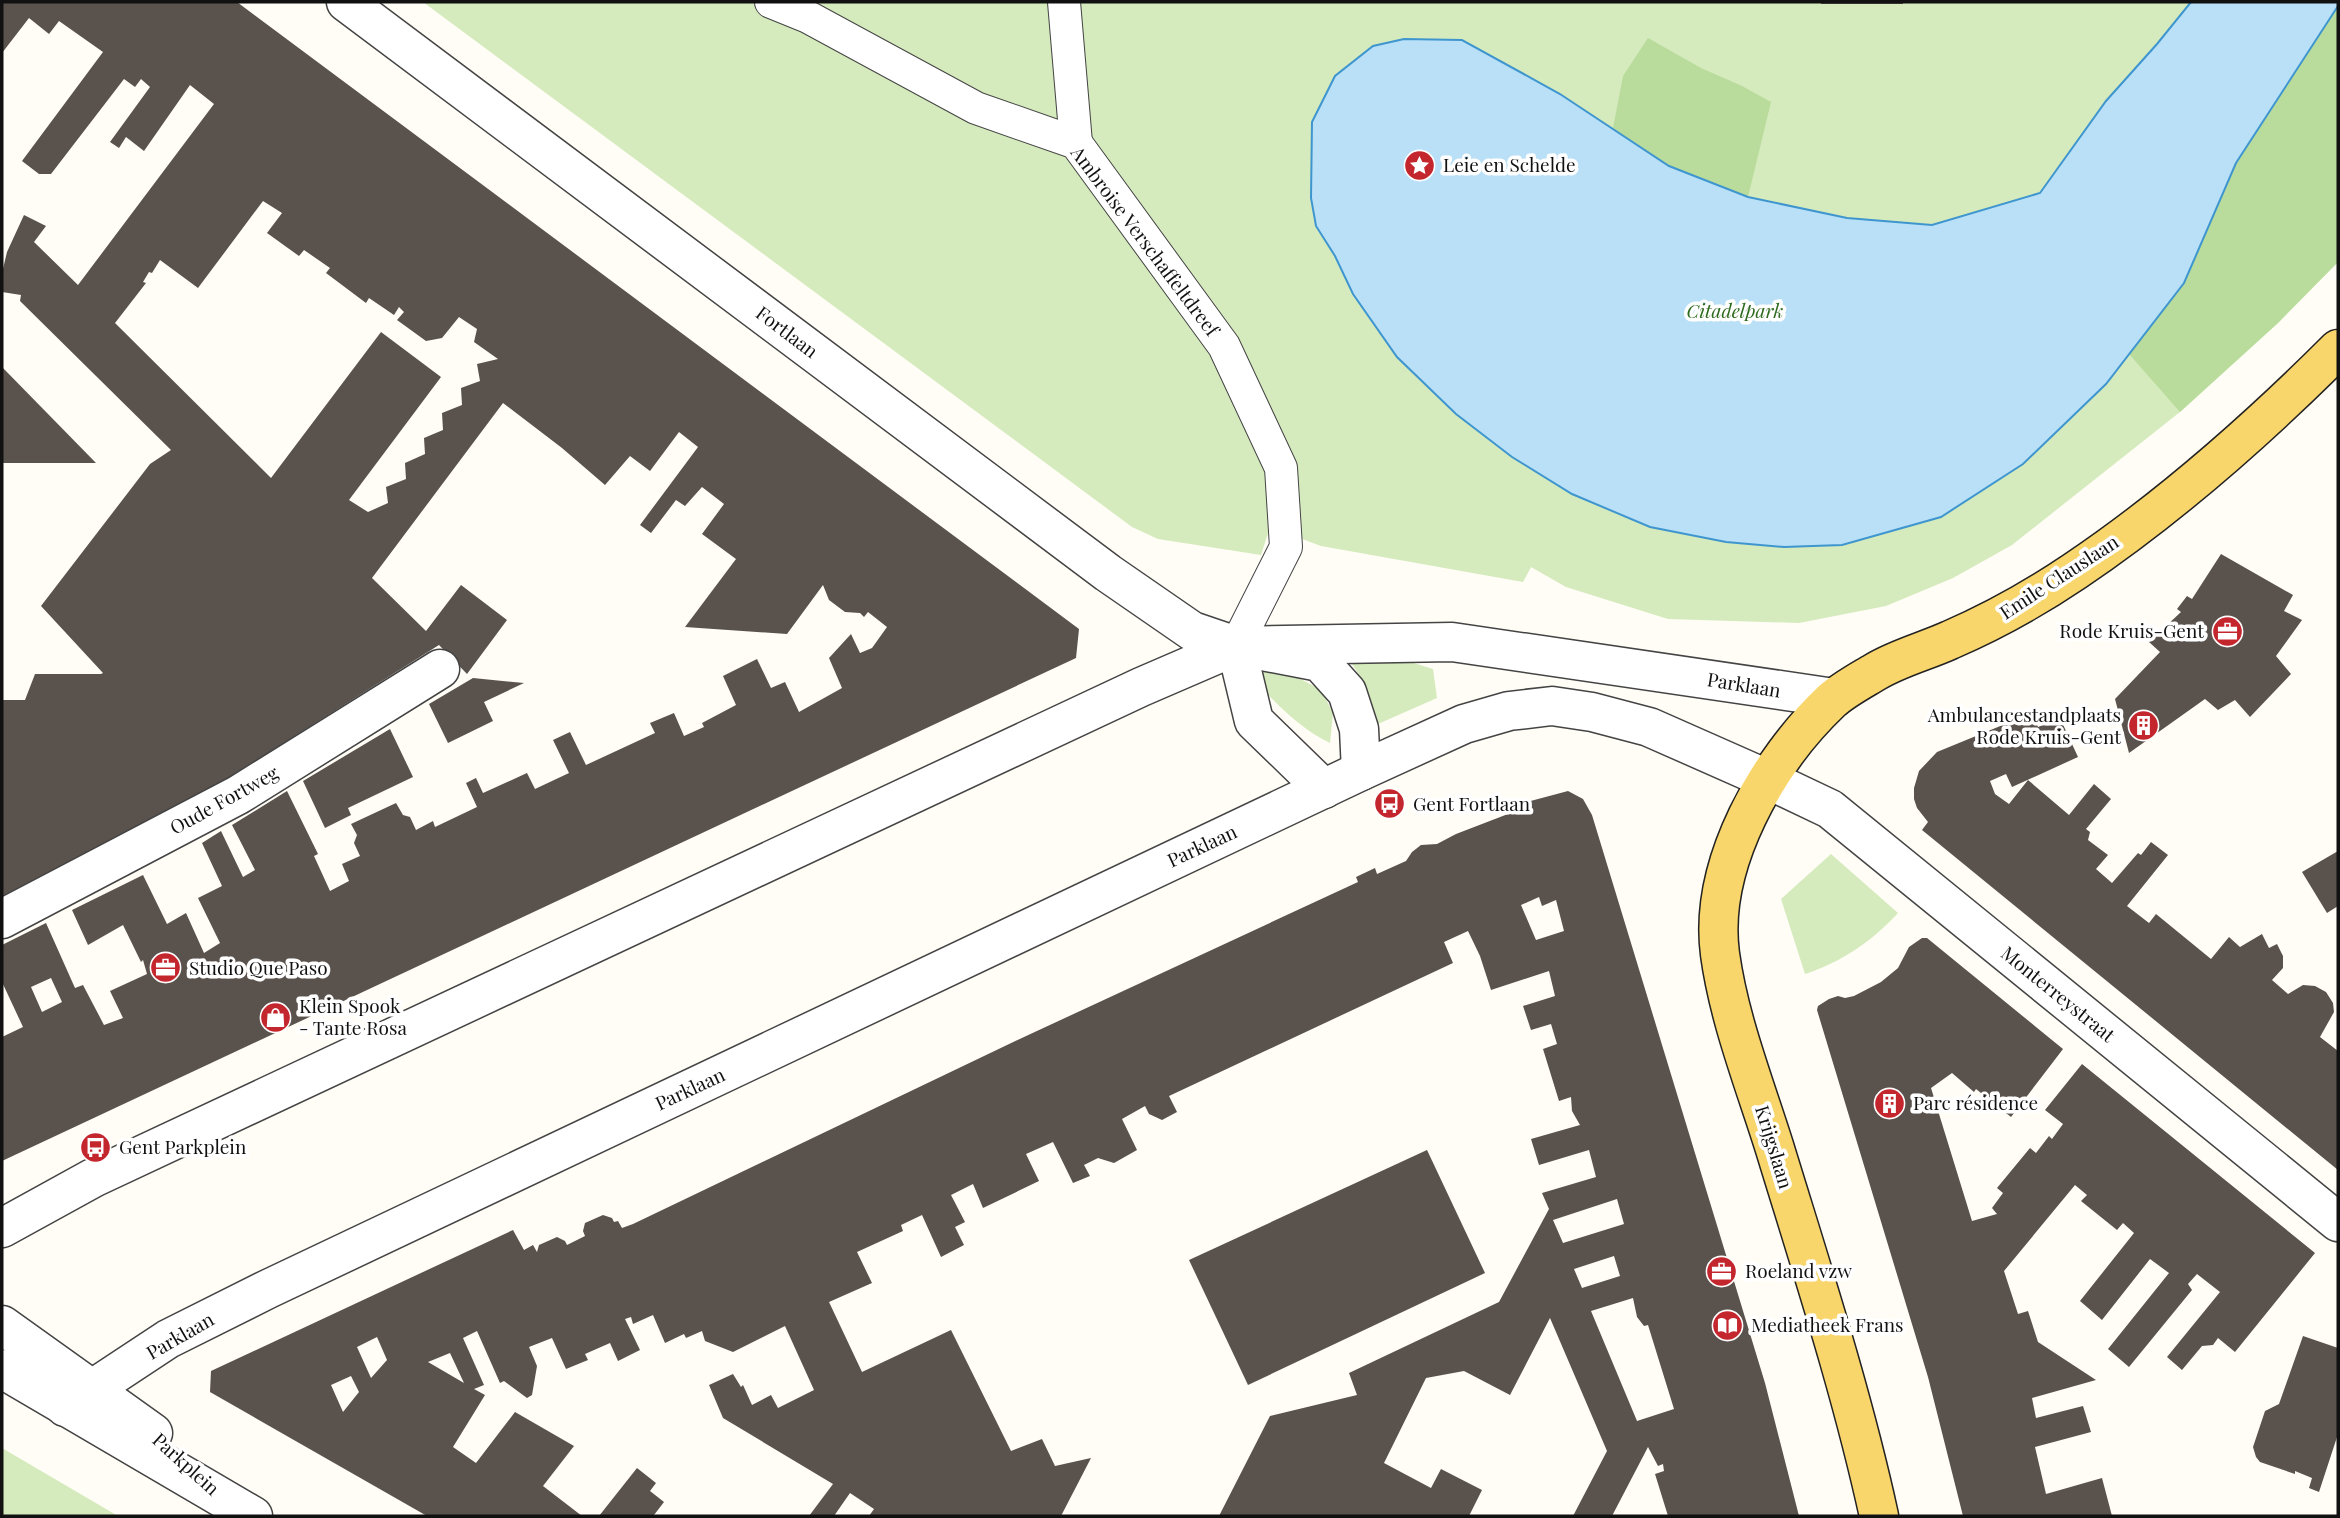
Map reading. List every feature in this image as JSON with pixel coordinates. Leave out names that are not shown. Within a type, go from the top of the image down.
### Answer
[{"type":"main road","name":"Emile Clauslaan","points":[[1769,780],[1801,733],[1834,698],[1879,669],[1952,639],[2021,605],[2077,570],[2178,495],[2261,424],[2338,349]]},
{"type":"main road","name":"Krijgslaan","points":[[1769,780],[1745,820],[1732,853],[1720,905],[1720,952],[1735,1020],[1829,1328],[1880,1516]]},
{"type":"street","name":"Fortlaan","points":[[346,2],[1108,572],[1192,631],[1236,646]]},
{"type":"street","name":"Ambroise Verschaffeltdreef","points":[[771,2],[808,17],[976,108],[1076,144],[1224,346],[1281,468],[1286,547],[1236,646]]},
{"type":"street","points":[[1064,2],[1076,144]]},
{"type":"street","name":"Parklaan","points":[[2,1228],[93,1178],[1128,693],[1236,646],[1452,642],[1834,698]]},
{"type":"street","points":[[1324,789],[1254,720],[1236,646],[1320,662],[1347,692],[1359,729],[1361,771]]},
{"type":"street","name":"Oude Fortweg","points":[[2,919],[238,795],[440,669]]},
{"type":"street","name":"Parklaan","points":[[79,1398],[168,1339],[268,1289],[1464,724],[1509,711],[1552,706],[1592,712],[1649,727],[1769,780]]},
{"type":"street","name":"Monterreystraat","points":[[1769,780],[1830,809],[2338,1222]]},
{"type":"street","name":"Parkplein","points":[[2,1325],[79,1398],[239,1508]]},
{"type":"street","name":"Parkplein","points":[[2,1369],[79,1398]]},
{"type":"green space","name":"Citadelpark","points":[[423,2],[2338,2],[2338,262],[2278,323],[2180,412],[2012,545],[1953,578],[1886,606],[1799,623],[1668,619],[1566,587],[1531,567],[1523,582],[1321,546],[1270,527],[1261,555],[1158,539],[1132,527]]},
{"type":"green space","points":[[2338,6],[2338,262],[2278,323],[2180,412],[2129,354],[2184,283],[2236,163]]},
{"type":"green space","points":[[1648,38],[1701,68],[1771,102],[1748,197],[1669,166],[1613,128],[1623,76]]},
{"type":"green space","points":[[1348,658],[1404,660],[1433,669],[1437,698],[1378,724],[1366,685]]},
{"type":"green space","points":[[1282,669],[1321,690],[1333,713],[1330,743],[1297,722],[1250,676],[1253,673]]},
{"type":"green space","points":[[1831,854],[1898,913],[1856,950],[1805,974],[1781,899]]},
{"type":"green space","points":[[2,1448],[118,1516],[2,1516]]},
{"type":"water","points":[[2191,2],[2338,2],[2338,6],[2236,163],[2184,283],[2106,384],[2023,464],[1941,517],[1842,545],[1784,547],[1726,542],[1650,527],[1572,494],[1512,457],[1456,414],[1397,357],[1353,294],[1335,256],[1316,226],[1311,198],[1312,122],[1335,76],[1373,46],[1404,39],[1462,40],[1560,94],[1669,166],[1748,197],[1847,218],[1932,225],[2040,193],[2106,101]]},
{"type":"building","points":[[2,2],[237,2],[1079,629],[1076,658],[2,1161],[2,1037],[23,1027],[2,982],[2,945],[46,923],[75,988],[83,985],[104,1025],[123,1018],[110,991],[147,974],[143,960],[141,962],[123,925],[88,945],[72,910],[143,875],[167,924],[186,913],[204,953],[220,943],[198,898],[222,886],[202,843],[221,831],[243,877],[255,870],[232,825],[287,791],[318,854],[314,856],[330,891],[349,881],[342,864],[360,856],[354,843],[357,835],[351,824],[396,803],[403,815],[410,817],[416,830],[433,821],[435,827],[477,807],[466,783],[476,778],[483,793],[527,773],[535,789],[569,773],[553,740],[570,732],[586,765],[655,733],[650,723],[674,713],[684,736],[704,727],[702,723],[736,705],[723,676],[757,659],[771,688],[785,682],[799,712],[842,688],[829,658],[851,634],[860,653],[872,648],[887,627],[868,612],[864,617],[860,613],[845,612],[829,600],[823,585],[787,634],[685,627],[736,559],[702,534],[724,504],[702,487],[685,506],[676,500],[651,533],[640,525],[698,447],[679,432],[650,471],[630,456],[605,485],[503,403],[372,578],[426,631],[461,585],[507,620],[467,674],[439,645],[226,779],[2,898],[2,700],[25,700],[35,674],[103,673],[41,606],[150,464],[171,450],[20,301],[21,295],[2,292],[2,273],[7,252],[24,215],[46,226],[34,242],[78,285],[214,104],[190,85],[144,151],[126,137],[119,148],[110,142],[150,87],[141,79],[135,87],[124,79],[51,174],[39,174],[22,161],[103,52],[59,21],[49,34],[29,18],[2,53]],"holes":[[[263,201],[282,213],[267,233],[299,256],[304,250],[330,268],[326,273],[366,303],[369,298],[394,315],[399,307],[404,312],[397,320],[426,341],[442,338],[459,317],[477,329],[474,342],[498,359],[477,364],[480,381],[461,388],[462,405],[442,413],[443,430],[424,438],[425,454],[405,463],[406,479],[386,487],[388,503],[368,512],[349,500],[441,377],[381,332],[271,478],[115,323],[160,260],[198,288]],[[51,978],[62,1002],[42,1012],[31,987]]]},
{"type":"building","points":[[1903,2],[1903,4],[1821,4]]},
{"type":"building","points":[[2,367],[96,463],[2,463]]},
{"type":"building","name":"Rode Kruis-Gent","points":[[2221,554],[2293,595],[2284,611],[2302,620],[2276,656],[2291,674],[2250,717],[2235,700],[2218,710],[2205,699],[2129,753],[2115,699],[2160,652],[2149,642],[2181,612],[2177,609],[2187,596],[2192,599]]},
{"type":"building","points":[[473,678],[524,683],[484,702],[493,721],[448,743],[429,704]]},
{"type":"building","points":[[2032,713],[2038,727],[2060,718],[2078,757],[2012,787],[2006,774],[1990,781],[1995,794],[2009,804],[2028,780],[2069,815],[2094,784],[2111,799],[2086,829],[2090,832],[2088,840],[2108,855],[2096,869],[2112,883],[2151,842],[2168,855],[2127,906],[2149,923],[2156,914],[2211,959],[2229,937],[2240,947],[2262,934],[2269,948],[2277,944],[2283,956],[2283,968],[2272,980],[2288,994],[2303,985],[2315,986],[2326,992],[2333,1003],[2334,1012],[2320,1037],[2338,1051],[2338,1170],[1922,830],[1928,822],[1917,808],[1914,799],[1919,771],[1937,752]]},
{"type":"building","points":[[390,729],[413,777],[348,808],[351,815],[325,828],[303,781]]},
{"type":"building","points":[[1568,791],[1583,799],[1592,815],[1765,1383],[1799,1516],[1668,1516],[1655,1474],[1664,1471],[1663,1464],[1658,1466],[1648,1447],[1612,1516],[1573,1516],[1607,1451],[1550,1318],[1510,1395],[1464,1371],[1426,1378],[1384,1463],[1431,1488],[1441,1469],[1482,1490],[1469,1516],[1219,1516],[1270,1416],[1357,1395],[1349,1373],[1499,1302],[1549,1209],[1542,1193],[1596,1177],[1589,1150],[1539,1165],[1531,1139],[1580,1125],[1572,1111],[1571,1097],[1559,1101],[1543,1049],[1557,1044],[1551,1024],[1531,1030],[1523,1006],[1555,996],[1549,971],[1491,990],[1480,956],[1468,931],[1444,942],[1453,963],[1169,1096],[1177,1112],[1162,1120],[1149,1114],[1145,1106],[1122,1119],[1137,1150],[1114,1163],[1098,1158],[1084,1165],[1090,1176],[1073,1183],[1053,1142],[1026,1154],[1039,1181],[983,1208],[973,1184],[951,1195],[965,1222],[955,1227],[964,1245],[941,1257],[922,1215],[901,1225],[903,1231],[857,1252],[872,1283],[829,1302],[862,1372],[951,1330],[1011,1451],[1042,1439],[1055,1466],[1091,1458],[1061,1516],[869,1516],[874,1509],[850,1493],[834,1516],[809,1516],[833,1484],[723,1418],[709,1385],[733,1374],[741,1387],[743,1385],[752,1405],[771,1395],[778,1408],[814,1390],[785,1326],[733,1352],[705,1341],[702,1331],[686,1338],[684,1334],[665,1343],[653,1315],[633,1324],[631,1317],[625,1319],[640,1350],[618,1361],[610,1343],[585,1354],[588,1360],[566,1369],[552,1338],[529,1347],[537,1366],[532,1395],[527,1398],[504,1381],[500,1383],[477,1331],[463,1338],[484,1385],[474,1389],[485,1395],[453,1447],[476,1463],[515,1412],[574,1446],[543,1486],[582,1516],[427,1516],[210,1392],[211,1371],[513,1230],[524,1250],[533,1245],[537,1252],[539,1245],[557,1237],[567,1245],[585,1236],[585,1223],[603,1215],[612,1218],[614,1222],[618,1221],[622,1228],[633,1224],[1024,1037],[1358,882],[1356,877],[1375,868],[1377,874],[1406,861],[1421,845],[1437,844],[1508,814],[1519,804]],"holes":[[[1539,897],[1542,906],[1556,900],[1564,931],[1536,940],[1521,905]],[[1617,1199],[1624,1224],[1563,1243],[1553,1220]],[[1614,1256],[1620,1276],[1582,1288],[1574,1269]],[[1633,1298],[1637,1317],[1644,1326],[1648,1325],[1674,1409],[1637,1421],[1591,1311]],[[377,1337],[387,1360],[371,1378],[357,1347]],[[450,1353],[464,1383],[428,1362]],[[351,1376],[359,1392],[343,1412],[331,1385]]]},
{"type":"building","points":[[2338,851],[2338,906],[2327,913],[2302,872]]},
{"type":"building","points":[[1922,938],[1927,938],[2063,1049],[2011,1117],[1952,1073],[1931,1088],[1972,1221],[1997,1214],[1992,1208],[2003,1193],[1997,1188],[2030,1148],[2036,1153],[2049,1136],[2052,1139],[2063,1124],[2045,1110],[2082,1064],[2315,1253],[2235,1352],[2218,1338],[2213,1345],[2202,1346],[2182,1370],[2167,1357],[2220,1292],[2197,1274],[2188,1284],[2192,1290],[2129,1367],[2108,1349],[2169,1273],[2150,1259],[2102,1320],[2080,1301],[2134,1233],[2123,1223],[2117,1230],[2081,1201],[2087,1195],[2075,1185],[2004,1271],[2018,1314],[2028,1311],[2038,1342],[2096,1380],[2032,1398],[2036,1418],[2083,1406],[2091,1432],[2035,1447],[2046,1494],[2102,1478],[2112,1516],[1963,1516],[1928,1377],[1817,1010],[1818,1006],[1829,999],[1854,996],[1881,982],[1898,968],[1909,947]]},
{"type":"building","points":[[1427,1150],[1485,1273],[1248,1385],[1189,1260]]},
{"type":"building","points":[[2303,1336],[2338,1348],[2338,1434],[2319,1492],[2309,1488],[2312,1478],[2260,1462],[2253,1447],[2265,1411],[2279,1404]]},
{"type":"building","points":[[637,1468],[656,1483],[650,1491],[664,1502],[654,1515],[656,1516],[599,1516]]},
{"type":"place","name":"Leie en Schelde","points":[[1420,165]]},
{"type":"place","name":"Rode Kruis-Gent","points":[[2227,631]]},
{"type":"place","name":"Ambulancestandplaats Rode Kruis-Gent","points":[[2144,726]]},
{"type":"place","name":"Gent Fortlaan","points":[[1390,804]]},
{"type":"place","name":"Studio Que Paso","points":[[166,968]]},
{"type":"place","name":"Klein Spook - Tante Rosa","points":[[276,1017]]},
{"type":"place","name":"Parc résidence","points":[[1890,1103]]},
{"type":"place","name":"Gent Parkplein","points":[[96,1147]]},
{"type":"place","name":"Roeland vzw","points":[[1722,1271]]},
{"type":"place","name":"Mediatheek Frans","points":[[1728,1325]]}]
